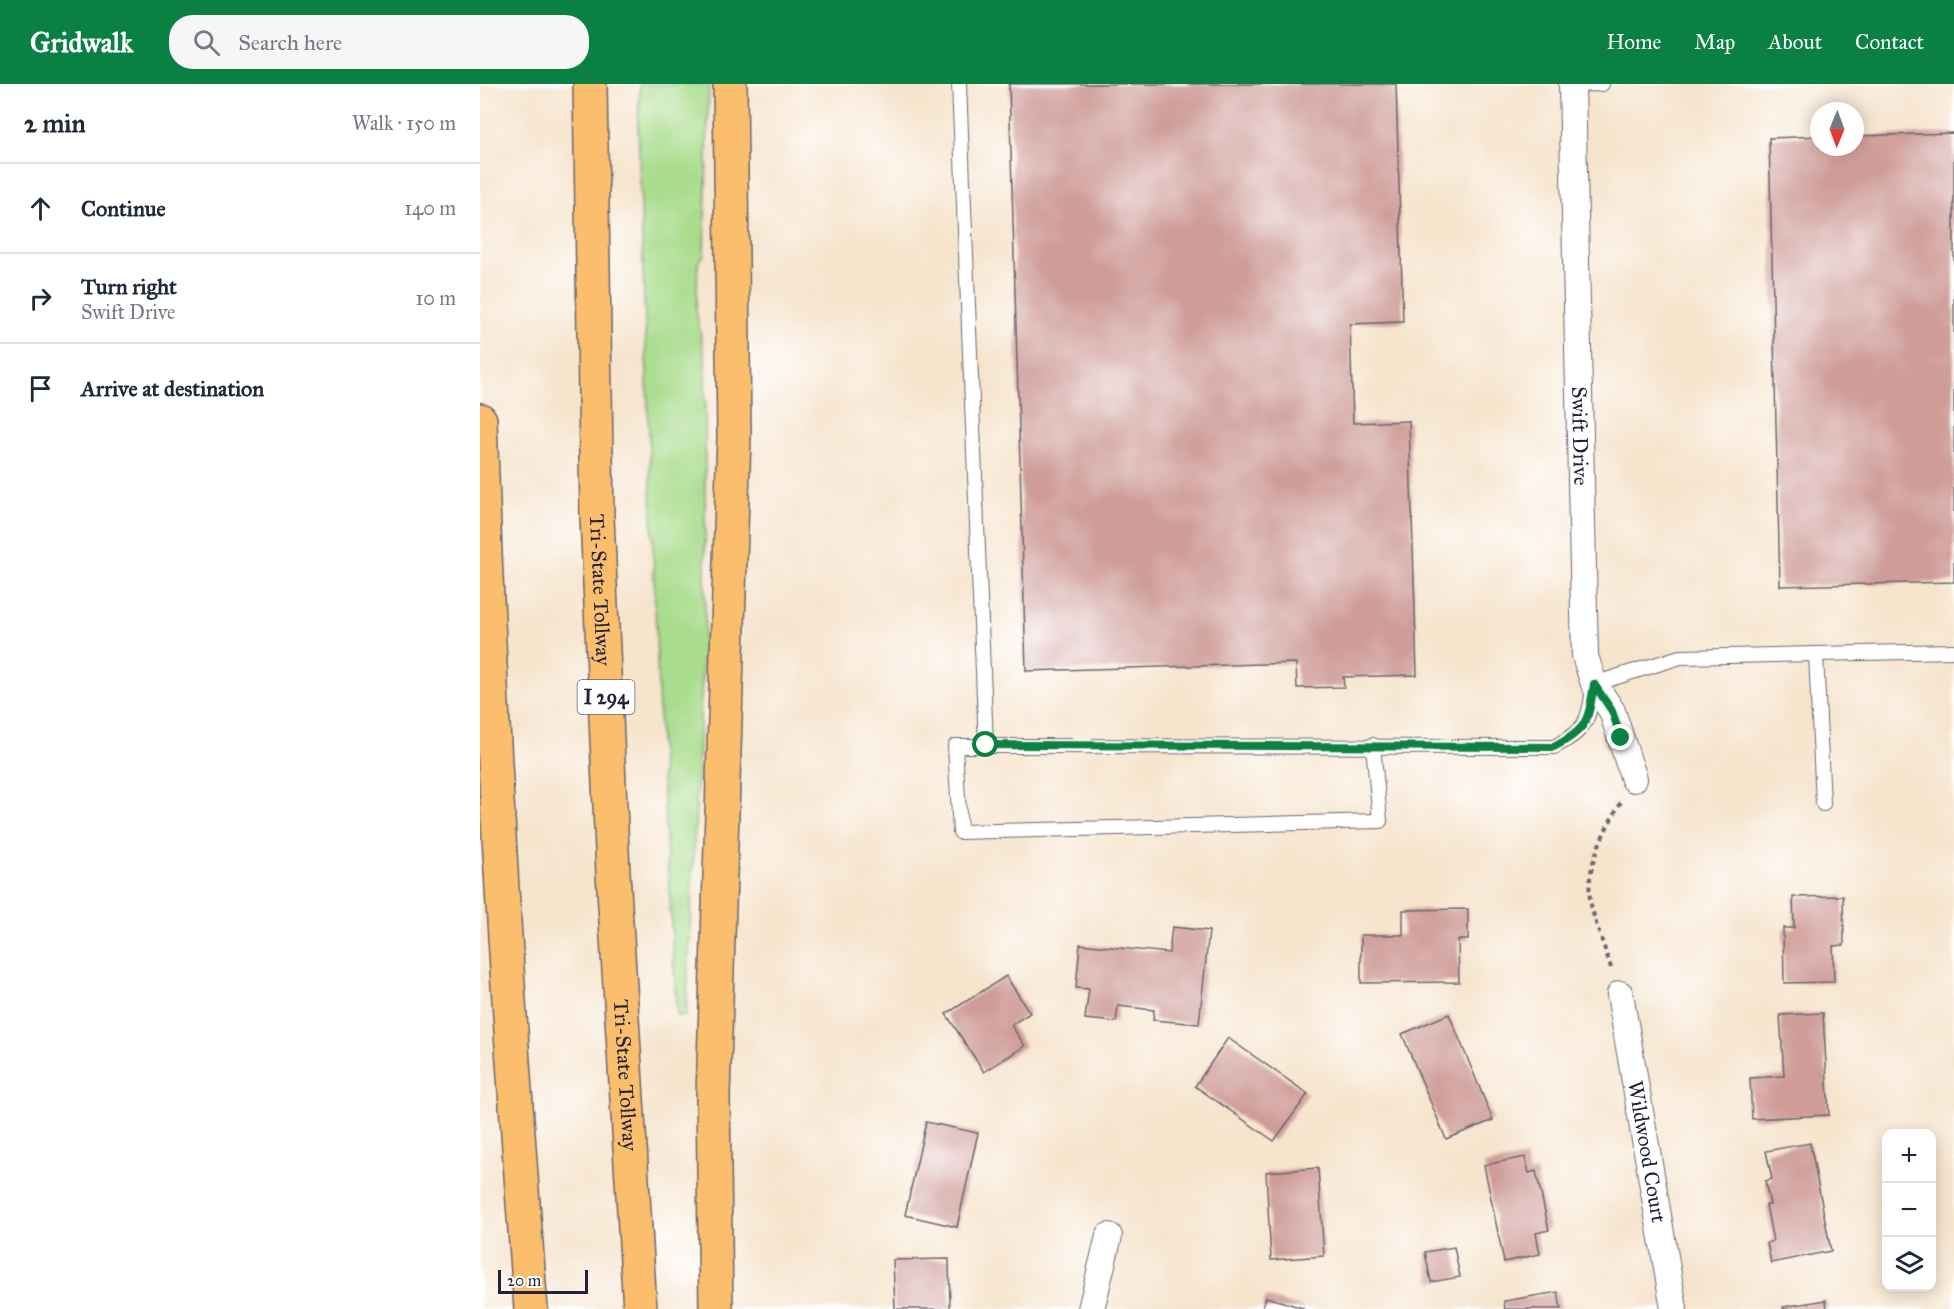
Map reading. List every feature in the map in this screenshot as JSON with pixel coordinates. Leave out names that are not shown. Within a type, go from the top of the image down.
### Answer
[{"type":"highway","name":"Tri-State Tollway","points":[[590,84],[597,517],[614,884],[640,1309]]},
{"type":"highway","points":[[716,1309],[713,1096],[734,436],[730,84]]},
{"type":"highway","points":[[480,420],[486,609],[500,869],[531,1309]]},
{"type":"street","name":"Swift Drive","points":[[1572,84],[1582,622],[1585,656],[1594,684],[1612,711],[1634,779]]},
{"type":"street","name":"Wildwood Court","points":[[1620,994],[1674,1309]]},
{"type":"street","points":[[1091,1309],[1109,1236]]},
{"type":"lane","points":[[959,84],[986,745]]},
{"type":"lane","points":[[1572,84],[1602,84]]},
{"type":"lane","points":[[1373,745],[1380,821],[960,832],[955,746],[1373,745],[1554,747],[1574,736],[1588,720],[1594,684],[1680,657],[1954,651]]},
{"type":"lane","points":[[1816,654],[1823,804]]},
{"type":"path","points":[[1620,994],[1591,907],[1591,875],[1601,836],[1634,779]]},
{"type":"green space","points":[[640,84],[709,84],[704,255],[698,262],[696,310],[705,358],[705,615],[686,1016],[677,1016],[660,745],[638,126]]},
{"type":"building","points":[[1009,84],[1396,84],[1403,322],[1350,324],[1353,423],[1409,421],[1417,675],[1343,677],[1344,687],[1297,688],[1296,663],[1026,671]]},
{"type":"building","points":[[1954,133],[1954,582],[1780,586],[1769,138],[1810,136],[1810,156],[1864,156],[1864,136]]},
{"type":"building","points":[[1843,896],[1844,945],[1833,946],[1834,982],[1784,983],[1783,928],[1794,928],[1793,897]]},
{"type":"building","points":[[1468,909],[1468,940],[1458,940],[1459,982],[1361,983],[1361,935],[1403,935],[1403,910]]},
{"type":"building","points":[[1172,927],[1209,931],[1199,1024],[1153,1020],[1154,1010],[1118,1006],[1116,1022],[1085,1019],[1089,989],[1076,988],[1080,944],[1169,953]]},
{"type":"building","points":[[1006,976],[1030,1013],[1011,1025],[1025,1046],[984,1072],[946,1014]]},
{"type":"building","points":[[1823,1013],[1829,1115],[1752,1119],[1750,1078],[1784,1076],[1780,1015]]},
{"type":"building","points":[[1449,1014],[1493,1120],[1446,1139],[1402,1034]]},
{"type":"building","points":[[1228,1038],[1308,1094],[1274,1141],[1195,1086]]},
{"type":"building","points":[[926,1122],[978,1133],[957,1227],[905,1215]]},
{"type":"building","points":[[1810,1143],[1831,1251],[1771,1263],[1767,1243],[1773,1241],[1766,1205],[1770,1205],[1765,1181],[1772,1179],[1766,1151]]},
{"type":"building","points":[[1525,1157],[1529,1173],[1536,1171],[1549,1230],[1536,1233],[1540,1254],[1504,1262],[1484,1165]]},
{"type":"building","points":[[1318,1168],[1324,1256],[1271,1260],[1266,1172]]},
{"type":"building","points":[[1454,1247],[1460,1277],[1431,1282],[1425,1252]]},
{"type":"building","points":[[949,1259],[950,1309],[895,1309],[893,1260]]},
{"type":"building","points":[[1558,1292],[1561,1309],[1505,1309],[1504,1301]]},
{"type":"building","points":[[1266,1297],[1303,1308],[1303,1309],[1262,1309]]},
{"type":"building","points":[[1826,1300],[1827,1309],[1783,1309],[1783,1307]]},
{"type":"route","points":[[986,745],[1554,747],[1574,736],[1588,720],[1594,684],[1612,711],[1621,738]]}]
